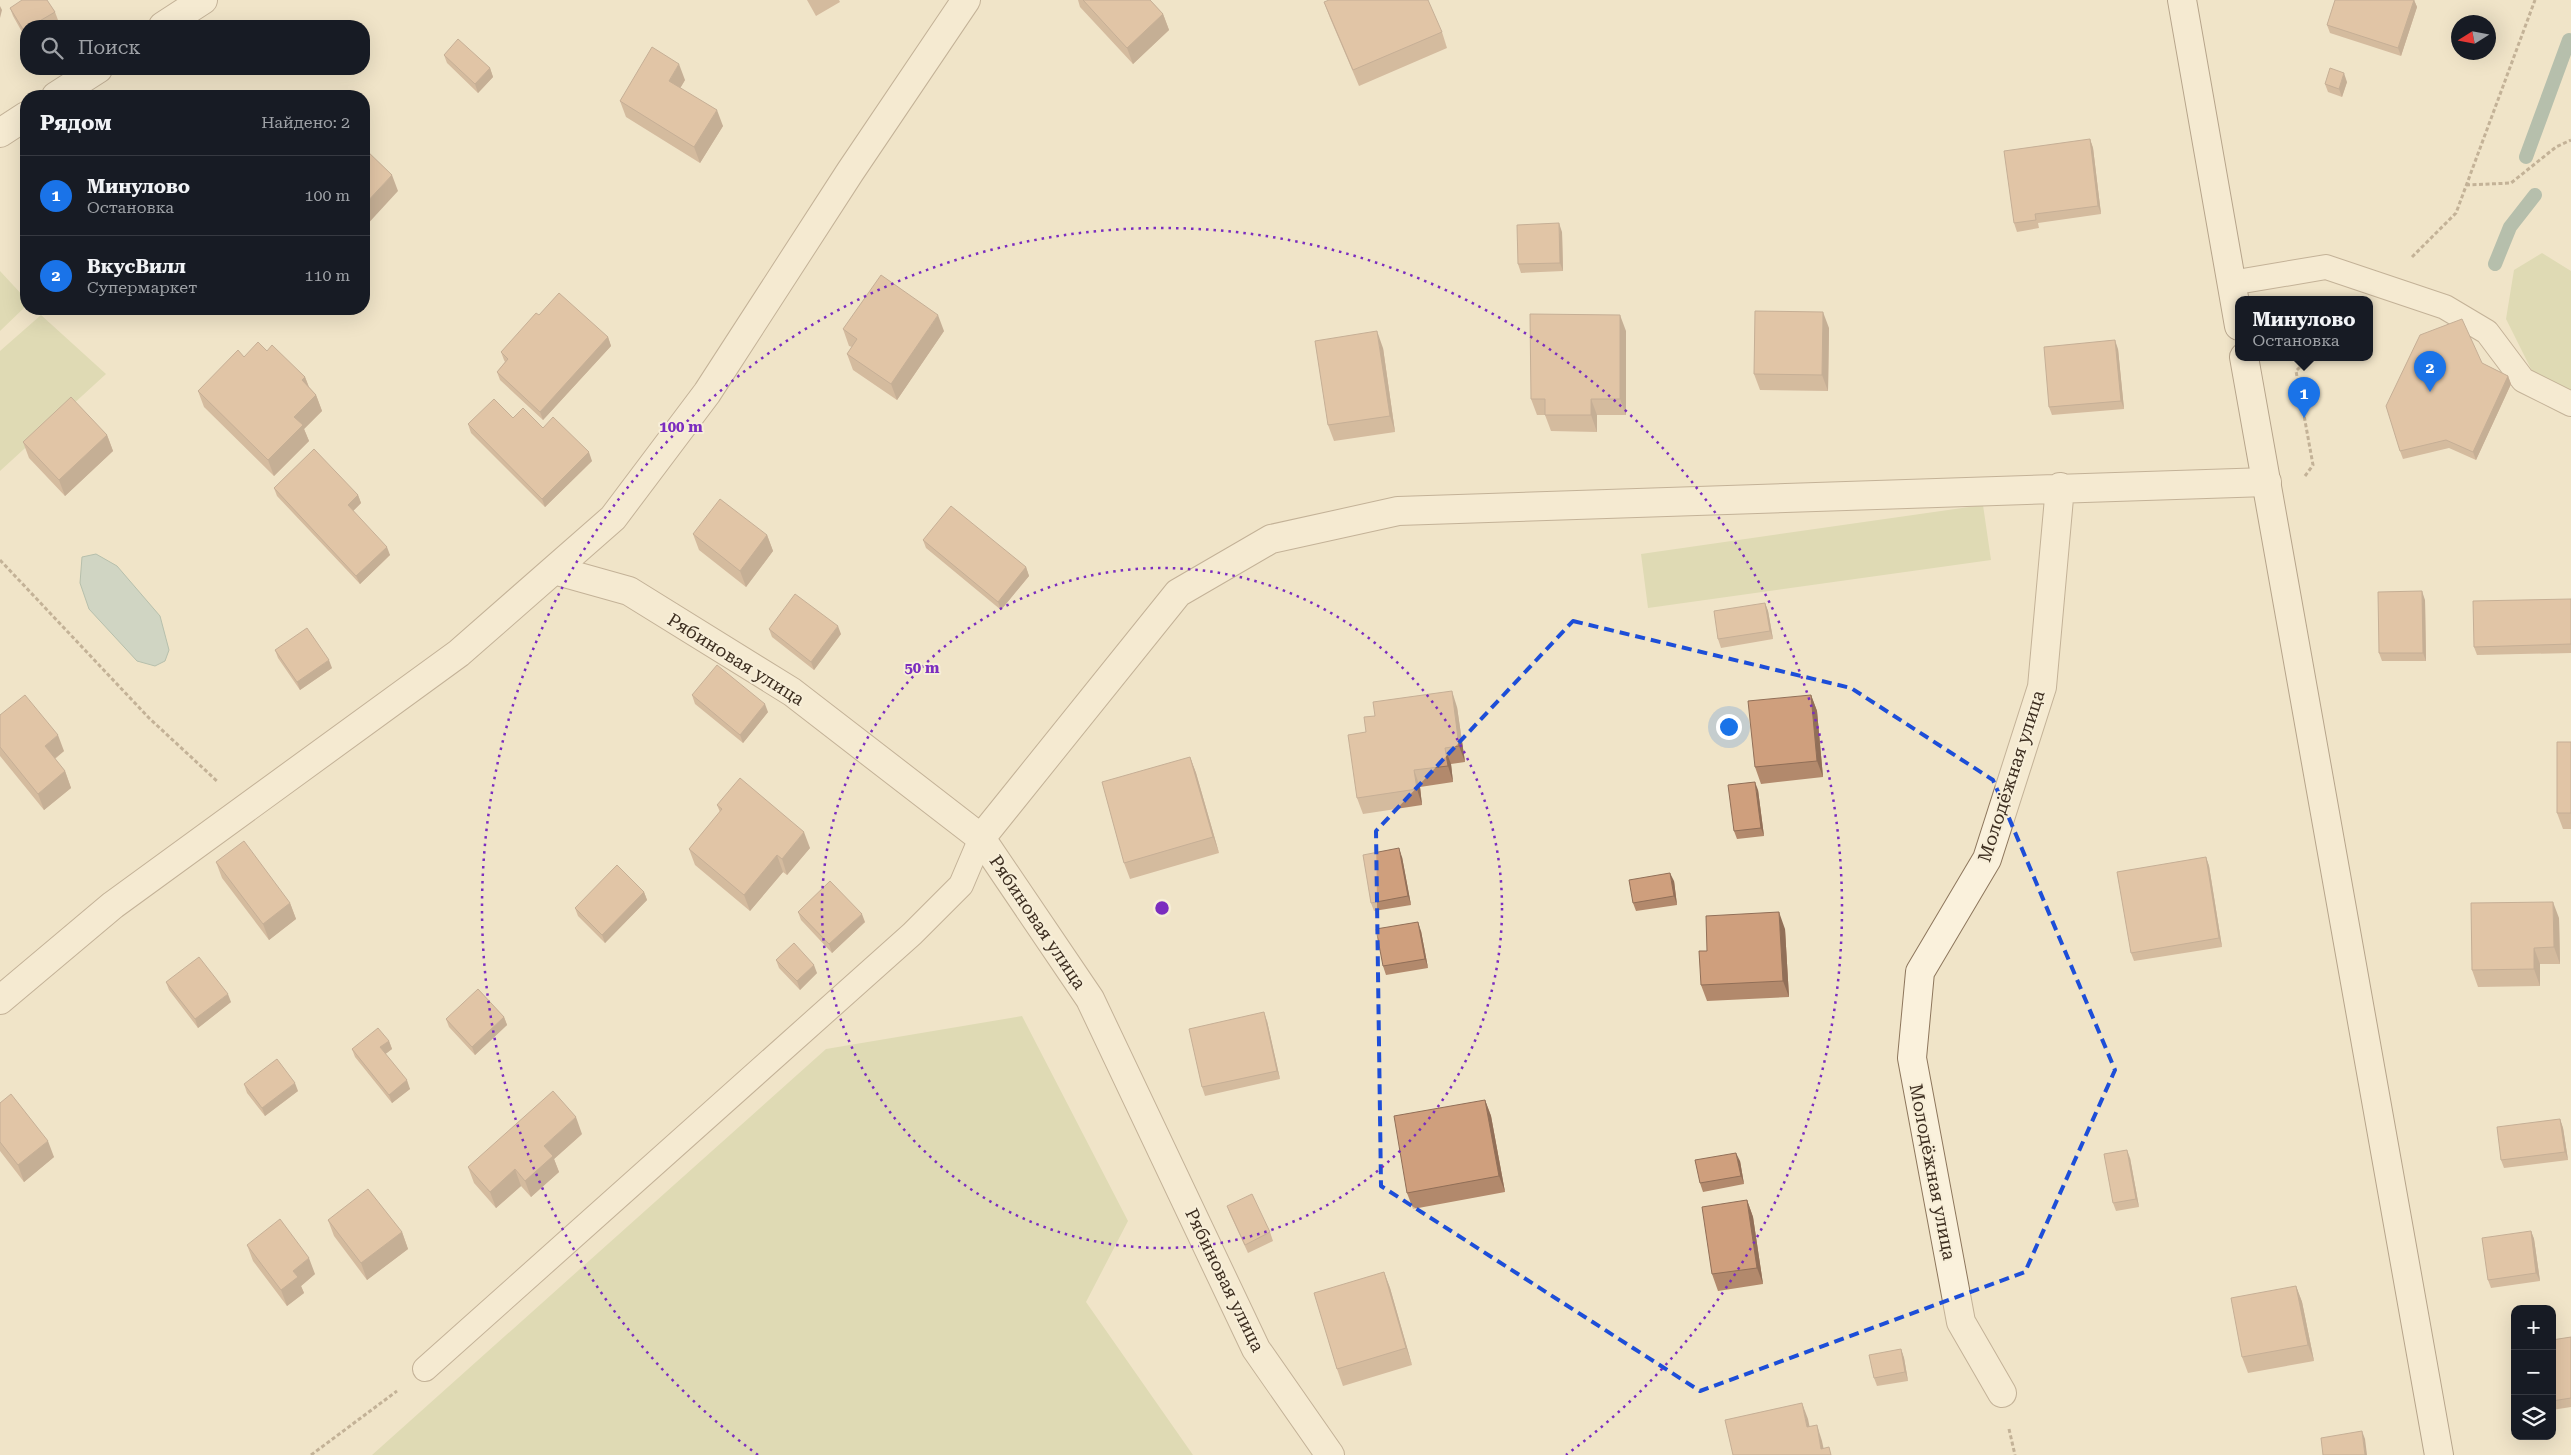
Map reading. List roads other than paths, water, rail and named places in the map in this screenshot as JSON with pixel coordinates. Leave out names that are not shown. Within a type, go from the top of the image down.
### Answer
[{"type":"street","points":[[172,20],[203,0]]},
{"type":"street","points":[[0,1000],[113,905],[459,653],[613,518],[707,393],[850,172],[966,0]]},
{"type":"street","points":[[2182,0],[2235,305]]},
{"type":"street","points":[[65,90],[89,75]]},
{"type":"street","points":[[0,133],[20,120]]},
{"type":"street","points":[[2245,361],[2439,1455]]},
{"type":"street","points":[[981,838],[1178,593],[1271,539],[1398,511],[2267,482]]},
{"type":"street","name":"Молодёжная улица","points":[[2002,1393],[1962,1322],[1912,1058],[1920,972],[1987,860],[2042,687],[2060,488]]},
{"type":"street","name":"Рябиновая улица","points":[[554,570],[629,591],[792,692],[981,838],[1090,999],[1256,1350],[1330,1455]]},
{"type":"lane","points":[[2231,284],[2326,267],[2445,307],[2487,332],[2523,380],[2571,404]]},
{"type":"lane","points":[[425,1369],[912,934],[961,885],[981,838]]},
{"type":"water","points":[[96,554],[117,566],[160,616],[169,650],[165,661],[155,666],[137,661],[89,609],[80,583],[82,557]]},
{"type":"waterway","points":[[2526,157],[2569,40]]},
{"type":"waterway","points":[[2495,264],[2510,227],[2535,195]]},
{"type":"place","name":"ВкусВилл","points":[[2430,392]]},
{"type":"place","name":"Минулово","points":[[2304,418]]}]
